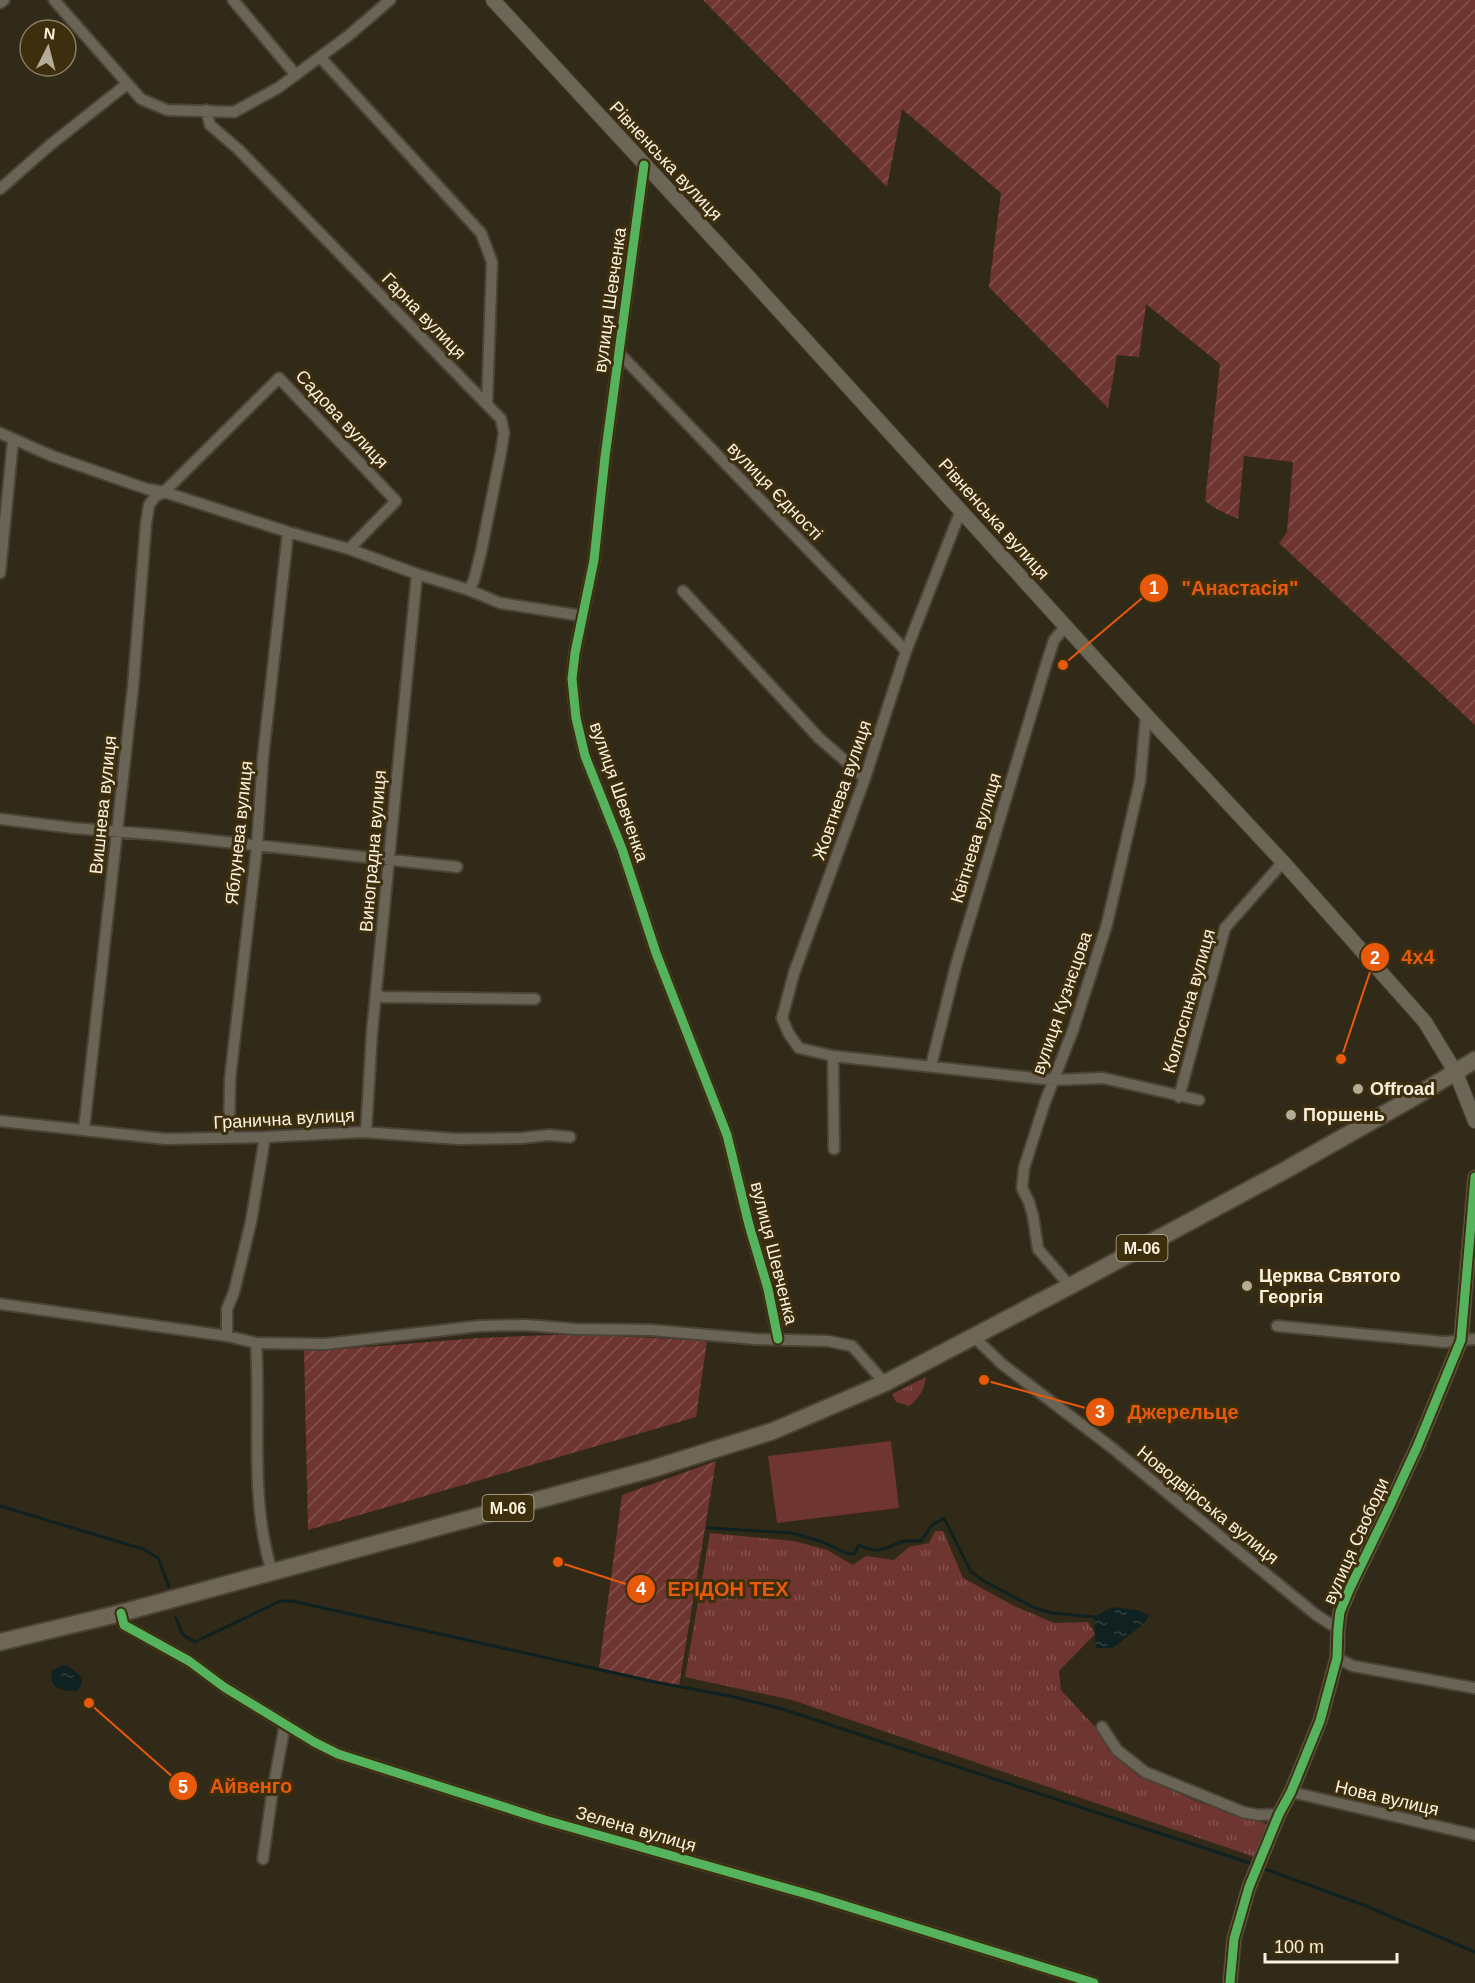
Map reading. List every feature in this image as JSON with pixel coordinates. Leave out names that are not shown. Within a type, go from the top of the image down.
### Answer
[{"type":"highway","name":"М-06","points":[[0,1642],[121,1613],[652,1469],[738,1444],[806,1418],[885,1383],[1213,1210],[1456,1073],[1475,1060]]},
{"type":"main road","name":"Рівненська вулиця","points":[[493,0],[1283,862],[1425,1022],[1456,1073]]},
{"type":"main road","points":[[1456,1073],[1474,1112]]},
{"type":"main road","name":"вулиця Свободи","points":[[1230,1983],[1234,1939],[1249,1887],[1279,1814],[1292,1792],[1320,1721],[1337,1658],[1340,1612],[1468,1340],[1475,1177]]},
{"type":"street","points":[[0,3],[4,0]]},
{"type":"street","points":[[54,0],[141,99],[167,110],[234,111],[278,88],[390,0]]},
{"type":"street","points":[[233,0],[296,75]]},
{"type":"street","points":[[320,57],[481,233],[492,262],[487,404]]},
{"type":"street","points":[[0,189],[50,145],[127,84]]},
{"type":"street","name":"Гарна вулиця","points":[[206,110],[210,125],[238,148],[501,419],[504,433],[482,552],[469,590]]},
{"type":"street","name":"вулиця Шевченка","points":[[644,165],[594,560],[572,678],[576,718],[585,756],[622,849],[656,953],[727,1135],[749,1225],[768,1289],[778,1339]]},
{"type":"street","name":"вулиця Єдності","points":[[620,354],[906,651]]},
{"type":"street","name":"Садова вулиця","points":[[164,492],[279,378],[396,501],[349,549]]},
{"type":"street","points":[[0,434],[147,489],[164,492],[349,549],[469,590],[500,603],[583,616]]},
{"type":"street","points":[[0,573],[13,440]]},
{"type":"street","name":"Вишнева вулиця","points":[[84,1129],[133,687],[146,524],[149,505],[155,497],[164,492]]},
{"type":"street","name":"Жовтнева вулиця","points":[[961,510],[906,651],[865,778],[794,973],[782,1018],[799,1048],[833,1056],[1053,1080],[1103,1078],[1199,1100]]},
{"type":"street","name":"Яблунева вулиця","points":[[229,1138],[230,1079],[257,846],[263,757],[288,532]]},
{"type":"street","name":"Виноградна вулиця","points":[[366,1132],[376,994],[417,574]]},
{"type":"street","points":[[683,591],[819,738],[865,778]]},
{"type":"street","name":"Квітнева вулиця","points":[[931,1066],[962,943],[1045,668],[1054,640],[1066,626]]},
{"type":"street","name":"вулиця Кузнєцова","points":[[1070,1286],[1038,1249],[1033,1216],[1022,1188],[1024,1168],[1053,1080],[1073,1030],[1107,924],[1140,781],[1146,715]]},
{"type":"street","points":[[0,819],[457,867]]},
{"type":"street","name":"Колгоспна вулиця","points":[[1179,1097],[1225,928],[1283,862]]},
{"type":"street","points":[[376,994],[383,997],[534,999]]},
{"type":"street","points":[[833,1056],[834,1149]]},
{"type":"street","name":"Гранична вулиця","points":[[0,1121],[166,1139],[366,1132],[458,1138],[522,1138],[549,1135],[570,1137]]},
{"type":"street","points":[[227,1336],[227,1309],[234,1292],[251,1222],[265,1137]]},
{"type":"street","points":[[0,1304],[227,1336],[256,1343],[325,1344],[479,1326],[526,1325],[828,1341],[852,1346],[885,1383]]},
{"type":"street","points":[[1277,1326],[1444,1342],[1468,1340]]},
{"type":"street","name":"Новодвірська вулиця","points":[[974,1337],[1002,1364],[1112,1447],[1315,1614],[1338,1629]]},
{"type":"street","points":[[256,1343],[260,1514],[272,1572]]},
{"type":"street","name":"Зелена вулиця","points":[[121,1613],[124,1624],[189,1661],[224,1687],[314,1742],[338,1754],[556,1823],[814,1896],[1094,1983]]},
{"type":"street","points":[[1337,1658],[1353,1666],[1475,1688]]},
{"type":"street","points":[[263,1859],[285,1724]]},
{"type":"street","points":[[1101,1727],[1117,1750],[1145,1772],[1243,1812],[1258,1815],[1279,1814]]},
{"type":"street","name":"Нова вулиця","points":[[1292,1792],[1475,1835]]},
{"type":"green space","points":[[703,0],[1475,0],[1475,725],[1279,543],[1287,532],[1293,462],[1244,456],[1238,519],[1205,501],[1220,364],[1146,304],[1139,357],[1117,355],[1108,408],[989,287],[1001,193],[902,109],[887,187]]},
{"type":"green space","points":[[579,1334],[707,1341],[696,1417],[308,1530],[304,1350],[318,1351],[479,1338]]},
{"type":"green space","points":[[926,1377],[921,1393],[909,1406],[896,1402],[892,1394]]},
{"type":"green space","points":[[891,1441],[899,1508],[777,1523],[768,1456]]},
{"type":"green space","points":[[716,1461],[679,1686],[599,1668],[622,1495]]},
{"type":"green space","points":[[935,1531],[943,1531],[963,1578],[1014,1606],[1054,1623],[1088,1622],[1095,1634],[1059,1671],[1061,1690],[1134,1773],[1198,1802],[1270,1825],[1255,1857],[792,1700],[685,1677],[710,1533],[794,1541],[827,1550],[853,1565],[866,1556],[894,1560],[909,1547],[929,1543]]},
{"type":"water","points":[[1112,1607],[1137,1610],[1149,1615],[1146,1622],[1113,1648],[1096,1648],[1094,1617]]},
{"type":"water","points":[[62,1665],[69,1666],[82,1678],[82,1685],[77,1691],[62,1690],[54,1685],[51,1677],[52,1671]]},
{"type":"waterway","points":[[0,1506],[143,1549],[158,1558],[169,1587]]},
{"type":"waterway","points":[[709,1528],[792,1533],[823,1542],[848,1554],[855,1553],[859,1545],[876,1550],[885,1549],[903,1541],[921,1541],[932,1525],[944,1518],[971,1572],[984,1581],[1035,1608],[1052,1613],[1094,1617]]},
{"type":"waterway","points":[[176,1618],[183,1635],[195,1642],[280,1601],[292,1601],[655,1682],[730,1696],[782,1709],[1253,1864]]},
{"type":"waterway","points":[[1262,1868],[1361,1904],[1475,1952]]},
{"type":"cycle path","points":[[644,165],[605,457],[594,560],[575,653],[572,679],[576,718],[585,756],[622,849],[656,953],[727,1135],[749,1225],[768,1289],[778,1339]]},
{"type":"cycle path","points":[[1230,1983],[1234,1939],[1249,1887],[1320,1721],[1337,1658],[1340,1612],[1417,1447],[1461,1340],[1475,1177]]},
{"type":"cycle path","points":[[121,1613],[124,1625],[189,1661],[224,1687],[314,1742],[338,1754],[545,1820],[814,1896],[1094,1983]]},
{"type":"place","name":"\"Анастасія\"","points":[[1063,665]]},
{"type":"place","name":"4x4","points":[[1341,1059]]},
{"type":"place","name":"Offroad","points":[[1358,1089]]},
{"type":"place","name":"Поршень","points":[[1291,1115]]},
{"type":"place","name":"Церква Святого Георгія","points":[[1247,1286]]},
{"type":"place","name":"Джерельце","points":[[984,1380]]},
{"type":"place","name":"ЕРІДОН ТЕХ","points":[[558,1562]]},
{"type":"place","name":"Айвенго","points":[[89,1703]]}]
